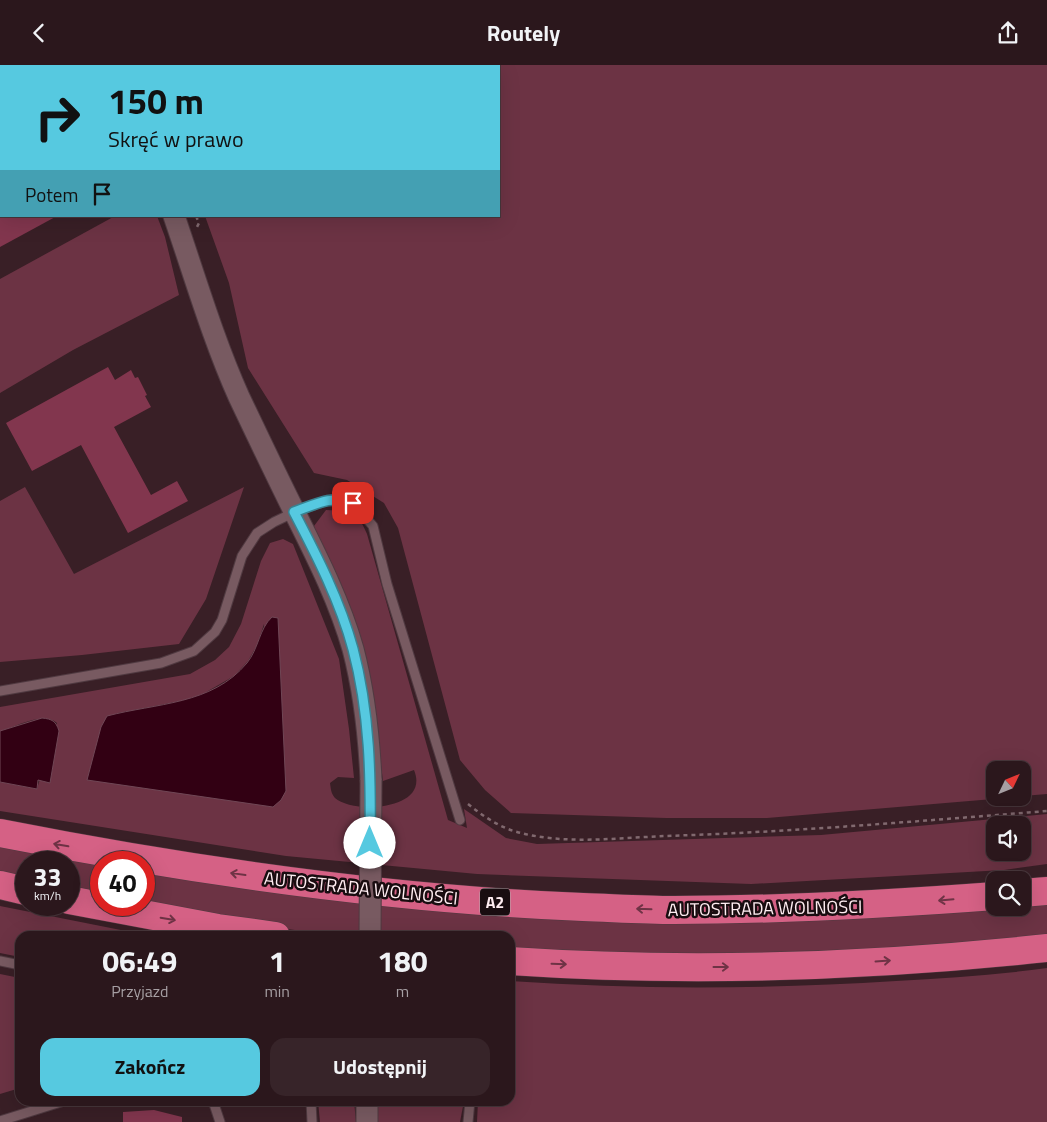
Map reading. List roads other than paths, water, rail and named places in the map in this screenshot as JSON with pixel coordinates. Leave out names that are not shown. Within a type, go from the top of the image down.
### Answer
[{"type":"highway","name":"AUTOSTRADA WOLNOŚCI","points":[[0,833],[114,854],[307,884],[533,905],[692,910],[870,906],[986,897]]},
{"type":"highway","points":[[0,885],[15,888]]},
{"type":"highway","points":[[1031,892],[1047,891]]},
{"type":"highway","points":[[80,902],[240,931]]},
{"type":"highway","points":[[515,961],[640,967],[748,967],[970,956],[1047,947]]},
{"type":"street","points":[[174,217],[231,378],[320,563],[352,649],[369,738],[371,779],[370,931]]},
{"type":"street","points":[[367,1106],[367,1122]]},
{"type":"lane","points":[[0,691],[161,663],[194,651],[215,632],[222,620],[242,556],[251,540],[264,528],[294,512],[328,500],[340,499],[353,503],[373,526],[387,584],[460,820]]},
{"type":"lane","points":[[0,961],[15,964]]},
{"type":"lane","points":[[0,1121],[48,1106]]},
{"type":"lane","points":[[214,1106],[220,1122]]},
{"type":"lane","points":[[311,1106],[312,1122]]},
{"type":"lane","points":[[468,1122],[470,1106]]}]
